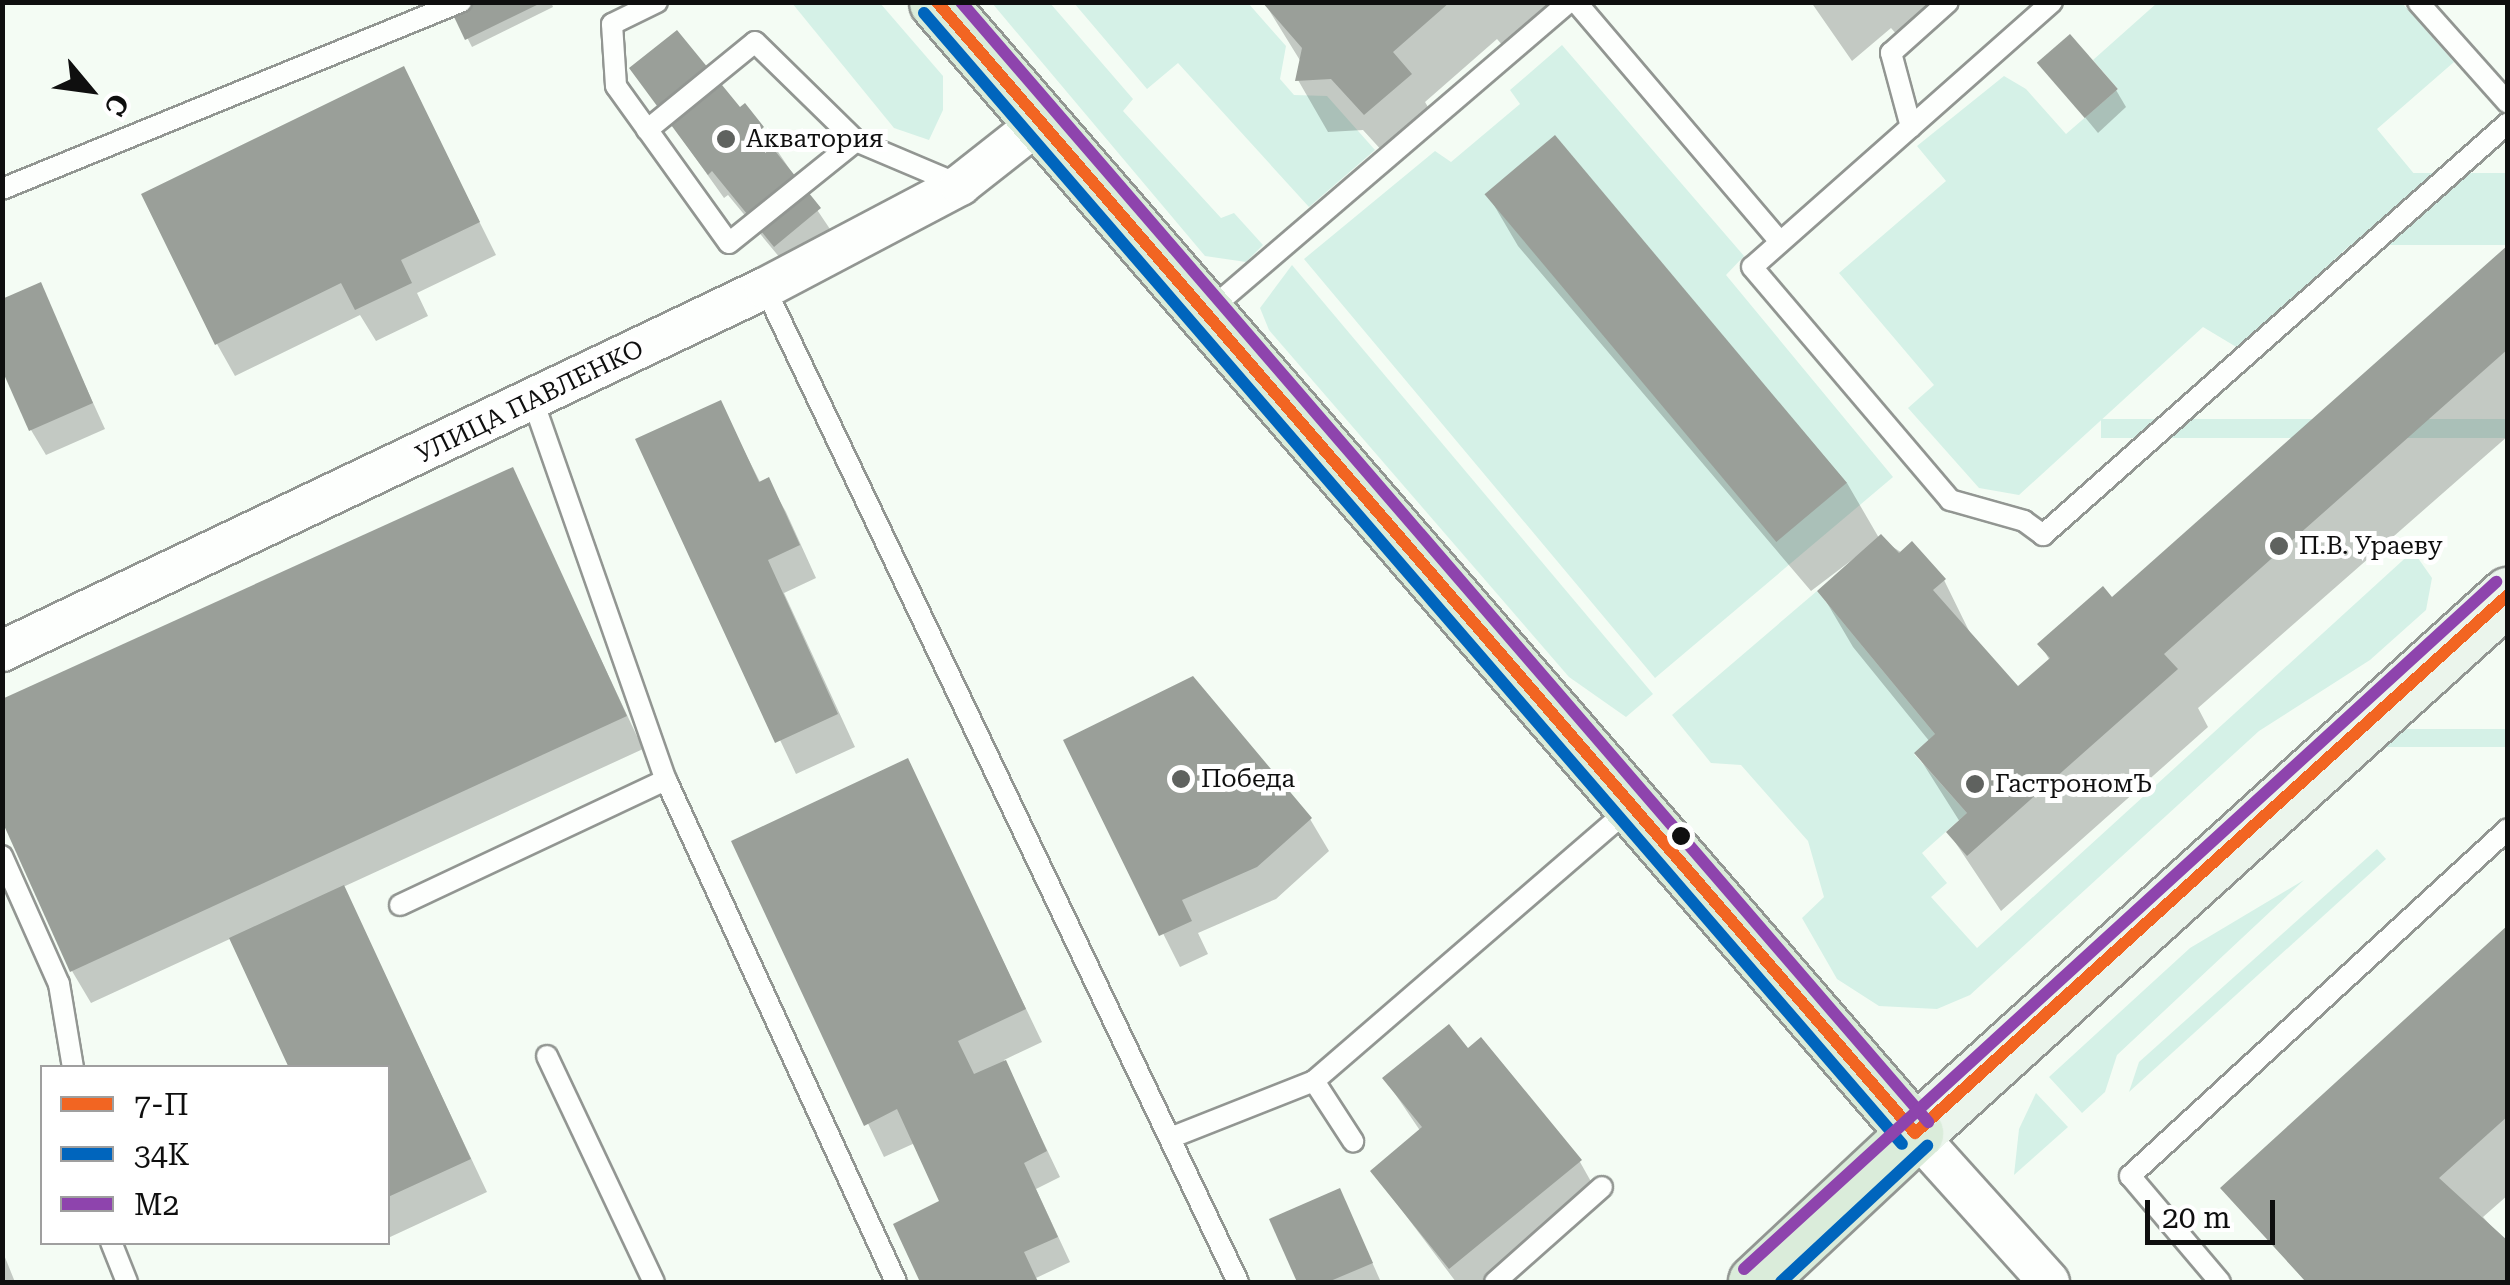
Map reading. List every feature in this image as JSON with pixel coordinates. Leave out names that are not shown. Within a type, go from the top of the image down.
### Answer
[{"type":"main road","points":[[936,2],[1915,1133]]},
{"type":"main road","points":[[1756,1282],[2508,595]]},
{"type":"street","name":"УЛИЦА ПАВЛЕНКО","points":[[2,652],[765,288],[960,185],[1040,122]]},
{"type":"street","points":[[1915,1133],[2049,1282]]},
{"type":"lane","points":[[2,189],[461,2]]},
{"type":"lane","points":[[657,2],[612,24],[616,86],[729,243],[856,140]]},
{"type":"lane","points":[[1205,314],[1573,2],[1780,242]]},
{"type":"lane","points":[[1911,127],[1891,53],[1948,2]]},
{"type":"lane","points":[[2052,2],[1752,267],[1950,500],[2024,521],[2043,535],[2508,123]]},
{"type":"lane","points":[[2418,2],[2508,102]]},
{"type":"lane","points":[[647,130],[755,42],[856,140],[960,185]]},
{"type":"lane","points":[[765,288],[1238,1282]]},
{"type":"lane","points":[[534,401],[666,780],[896,1282]]},
{"type":"lane","points":[[400,905],[666,780]]},
{"type":"lane","points":[[1170,1138],[1314,1082],[1630,808]]},
{"type":"lane","points":[[2220,1282],[2130,1176],[2508,829]]},
{"type":"lane","points":[[2,856],[59,984],[72,1065]]},
{"type":"lane","points":[[547,1056],[654,1282]]},
{"type":"lane","points":[[1314,1082],[1353,1141]]},
{"type":"lane","points":[[1495,1282],[1602,1188]]},
{"type":"lane","points":[[111,1245],[127,1282]]},
{"type":"shaded area","points":[[792,3],[880,3],[943,76],[943,110],[929,140],[894,128]]},
{"type":"shaded area","points":[[992,3],[1050,3],[1133,99],[1123,111],[1221,218],[1234,213],[1263,245],[1246,262],[1205,256]]},
{"type":"shaded area","points":[[1074,3],[1248,3],[1286,46],[1280,79],[1294,95],[1327,96],[1375,150],[1309,207],[1178,63],[1147,89]]},
{"type":"shaded area","points":[[2157,3],[2402,3],[2454,62],[2377,129],[2420,181],[2238,348],[2203,327],[2019,495],[1979,488],[1908,408],[1934,385],[1839,273],[1946,181],[1917,146],[2004,76],[2026,89],[2066,134],[2118,89],[2093,60]]},
{"type":"shaded area","points":[[1562,45],[1744,256],[1726,275],[1893,477],[1655,678],[1304,259],[1435,151],[1451,162],[1520,104],[1510,90]]},
{"type":"shaded area","points":[[1954,173],[2507,173],[2507,245],[1954,245]]},
{"type":"shaded area","points":[[1292,265],[1653,694],[1626,717],[1569,677],[1269,330],[1260,308]]},
{"type":"shaded area","points":[[2101,419],[2507,419],[2507,438],[2101,438]]},
{"type":"shaded area","points":[[2413,551],[2432,578],[2426,610],[2370,660],[2259,731],[1970,995],[1937,1009],[1879,1006],[1837,979],[1802,918],[1824,897],[1808,841],[1741,765],[1711,763],[1672,715],[1817,591],[1935,734],[1914,754],[1967,813],[1922,853],[1947,883],[1931,897],[1977,948]]},
{"type":"shaded area","points":[[2363,729],[2507,729],[2507,747],[2363,747]]},
{"type":"shaded area","points":[[2377,849],[2386,859],[2129,1092],[2139,1062]]},
{"type":"shaded area","points":[[2304,880],[2117,1055],[2105,1092],[2082,1113],[2049,1077],[2190,948]]},
{"type":"shaded area","points":[[2036,1093],[2068,1127],[2014,1175],[2019,1129]]},
{"type":"building","points":[[447,2],[543,2],[465,40]]},
{"type":"building","points":[[1262,2],[1450,2],[1393,52],[1412,74],[1364,115],[1331,79],[1295,81],[1302,48]]},
{"type":"building","name":"Акватория","points":[[677,30],[740,107],[745,103],[764,127],[759,131],[821,208],[774,247],[712,171],[708,175],[629,68]]},
{"type":"building","points":[[2070,34],[2118,89],[2085,118],[2037,63]]},
{"type":"building","points":[[404,66],[480,222],[401,260],[412,283],[355,310],[341,283],[215,345],[141,194]]},
{"type":"building","points":[[1555,135],[1847,483],[1776,542],[1485,194]]},
{"type":"building","points":[[2508,245],[2508,349],[2164,654],[2178,669],[1967,856],[1946,832],[1967,813],[1914,753],[1935,734],[1817,591],[1881,534],[1899,553],[1912,541],[1946,579],[1933,590],[2018,686],[2050,658],[2037,644],[2103,586],[2112,597]]},
{"type":"building","points":[[41,282],[93,403],[29,431],[2,370],[2,299]]},
{"type":"building","points":[[721,400],[759,482],[769,477],[800,545],[768,560],[838,714],[775,743],[635,439]]},
{"type":"building","points":[[513,467],[627,716],[70,972],[2,821],[2,699]]},
{"type":"building","name":"Победа","points":[[1193,676],[1312,818],[1257,867],[1182,900],[1192,921],[1159,936],[1063,740]]},
{"type":"building","points":[[908,758],[1026,1009],[958,1041],[974,1074],[1006,1060],[1047,1151],[1024,1163],[1058,1237],[1024,1252],[1038,1282],[920,1282],[893,1224],[939,1201],[897,1109],[864,1126],[731,841]]},
{"type":"building","points":[[344,885],[471,1159],[390,1196],[390,1065],[288,1065],[229,938]]},
{"type":"building","points":[[2508,925],[2508,1116],[2439,1178],[2508,1241],[2508,1282],[2306,1282],[2220,1188]]},
{"type":"building","points":[[1449,1024],[1468,1048],[1481,1037],[1582,1160],[1449,1269],[1370,1171],[1422,1127],[1382,1078]]},
{"type":"building","points":[[1340,1188],[1373,1263],[1328,1282],[1297,1282],[1269,1219]]},
{"type":"transit line","name":"7-П","points":[[937,2],[1915,1133]]},
{"type":"transit line","name":"М2","points":[[961,2],[1928,1122]]},
{"type":"transit line","name":"34К","points":[[924,13],[1902,1144]]},
{"type":"transit line","name":"М2","points":[[1744,1269],[2496,582]]},
{"type":"transit line","name":"7-П","points":[[1915,1133],[2508,595]]},
{"type":"transit line","name":"34К","points":[[1781,1282],[1927,1146]]},
{"type":"place","name":"Акватория","points":[[726,139]]},
{"type":"place","name":"П.В. Ураеву","points":[[2279,546]]},
{"type":"place","name":"Победа","points":[[1181,779]]},
{"type":"place","name":"ГастрономЪ","points":[[1975,784]]}]
